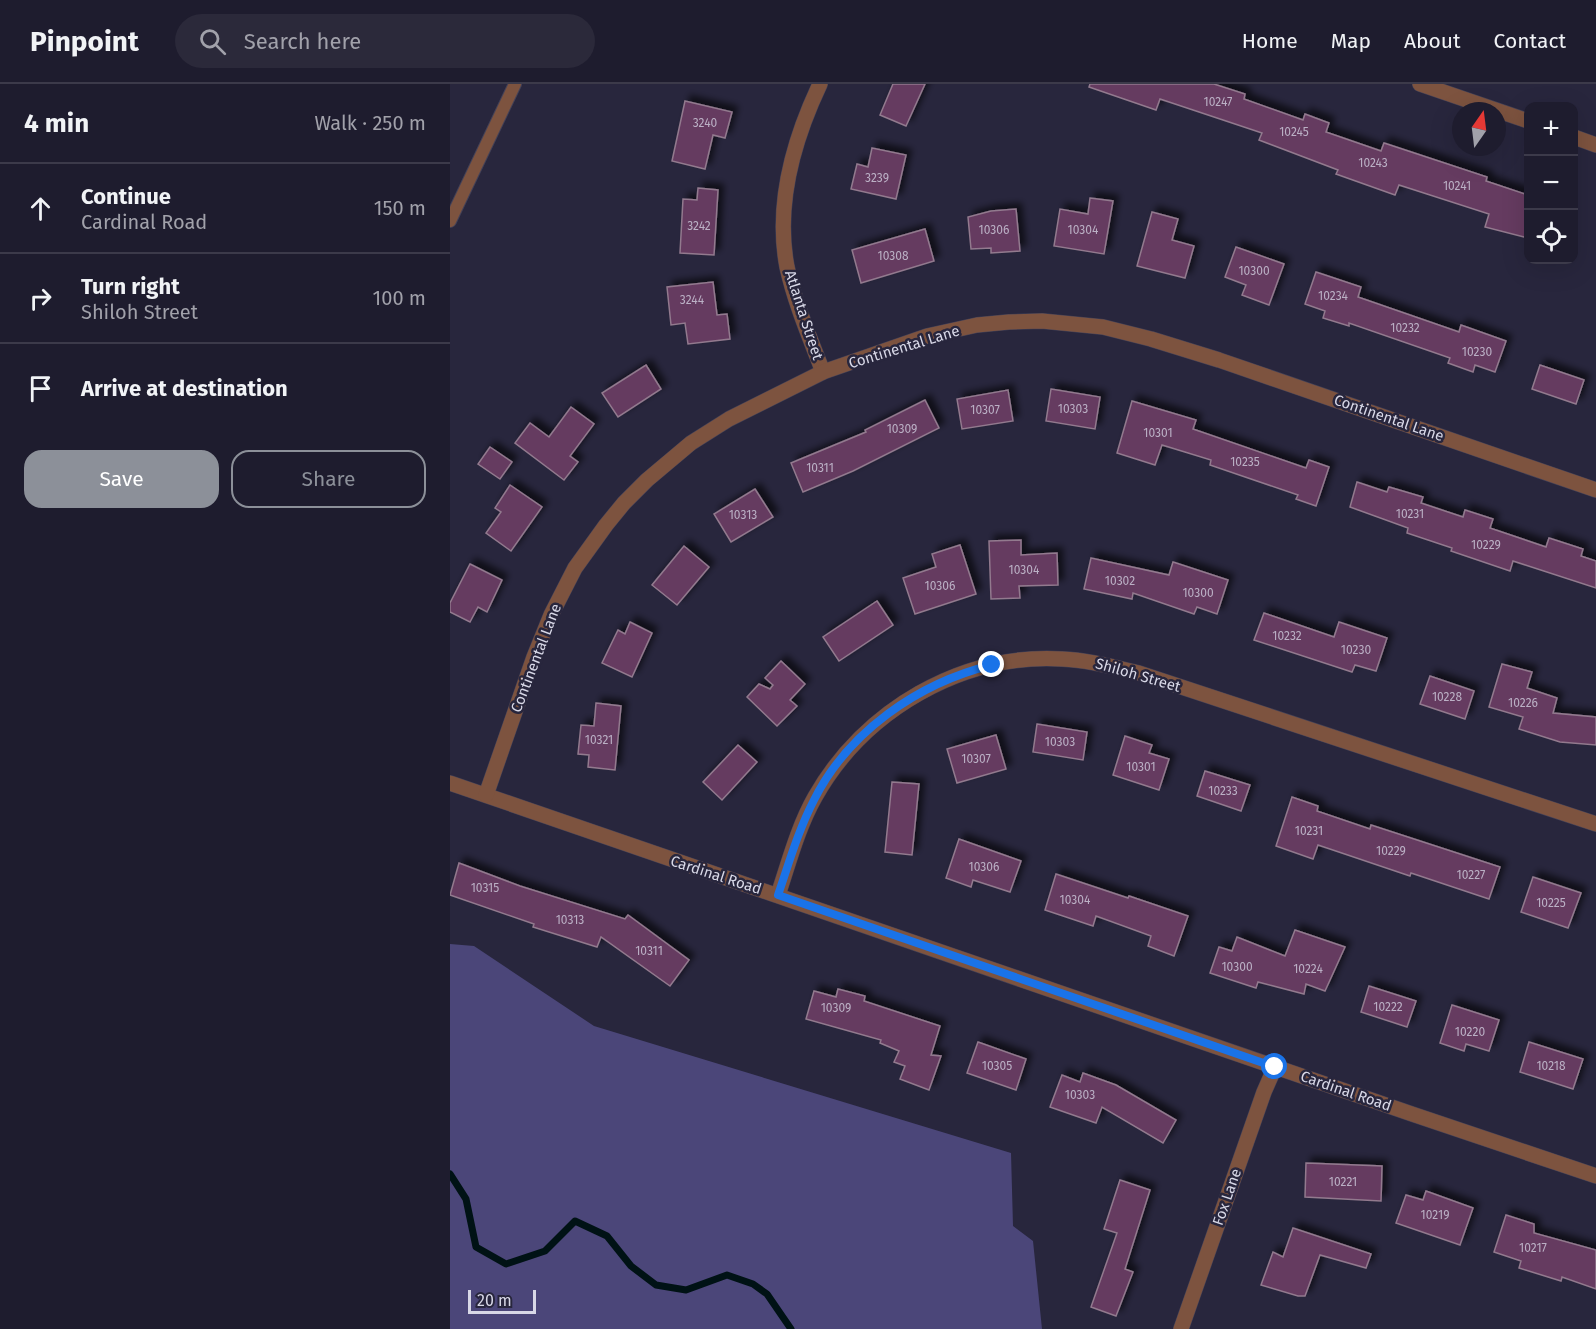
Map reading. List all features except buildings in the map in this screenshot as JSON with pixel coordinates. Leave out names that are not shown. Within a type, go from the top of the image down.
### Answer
[{"type":"street","name":"Atlanta Street","points":[[820,84],[796,141],[787,177],[783,226],[787,266],[796,300],[823,372]]},
{"type":"street","points":[[1420,84],[1524,121]]},
{"type":"street","points":[[1578,138],[1596,145]]},
{"type":"street","name":"Continental Lane","points":[[486,795],[534,657],[551,615],[575,568],[606,525],[647,480],[691,443],[729,419],[823,372],[927,336],[977,325],[1042,321],[1103,327],[1220,360],[1596,490]]},
{"type":"street","name":"Shiloh Street","points":[[778,895],[799,832],[814,799],[827,777],[852,746],[870,729],[905,701],[945,680],[992,665],[1036,659],[1088,661],[1139,673],[1596,824]]},
{"type":"street","name":"Cardinal Road","points":[[450,783],[1596,1176]]},
{"type":"street","name":"Fox Lane","points":[[1181,1329],[1264,1092],[1275,1067]]},
{"type":"lane","points":[[450,221],[515,84]]},
{"type":"shaded area","points":[[450,944],[474,946],[594,1026],[1011,1153],[1013,1226],[1033,1241],[1042,1329],[450,1329]]},
{"type":"waterway","points":[[450,1174],[466,1199],[476,1247],[506,1264],[545,1251],[575,1221],[607,1236],[631,1266],[656,1285],[686,1290],[727,1275],[753,1284],[767,1294],[791,1329]]},
{"type":"route","points":[[992,665],[945,680],[905,701],[852,746],[827,777],[814,799],[799,832],[778,895],[1275,1067]]}]
